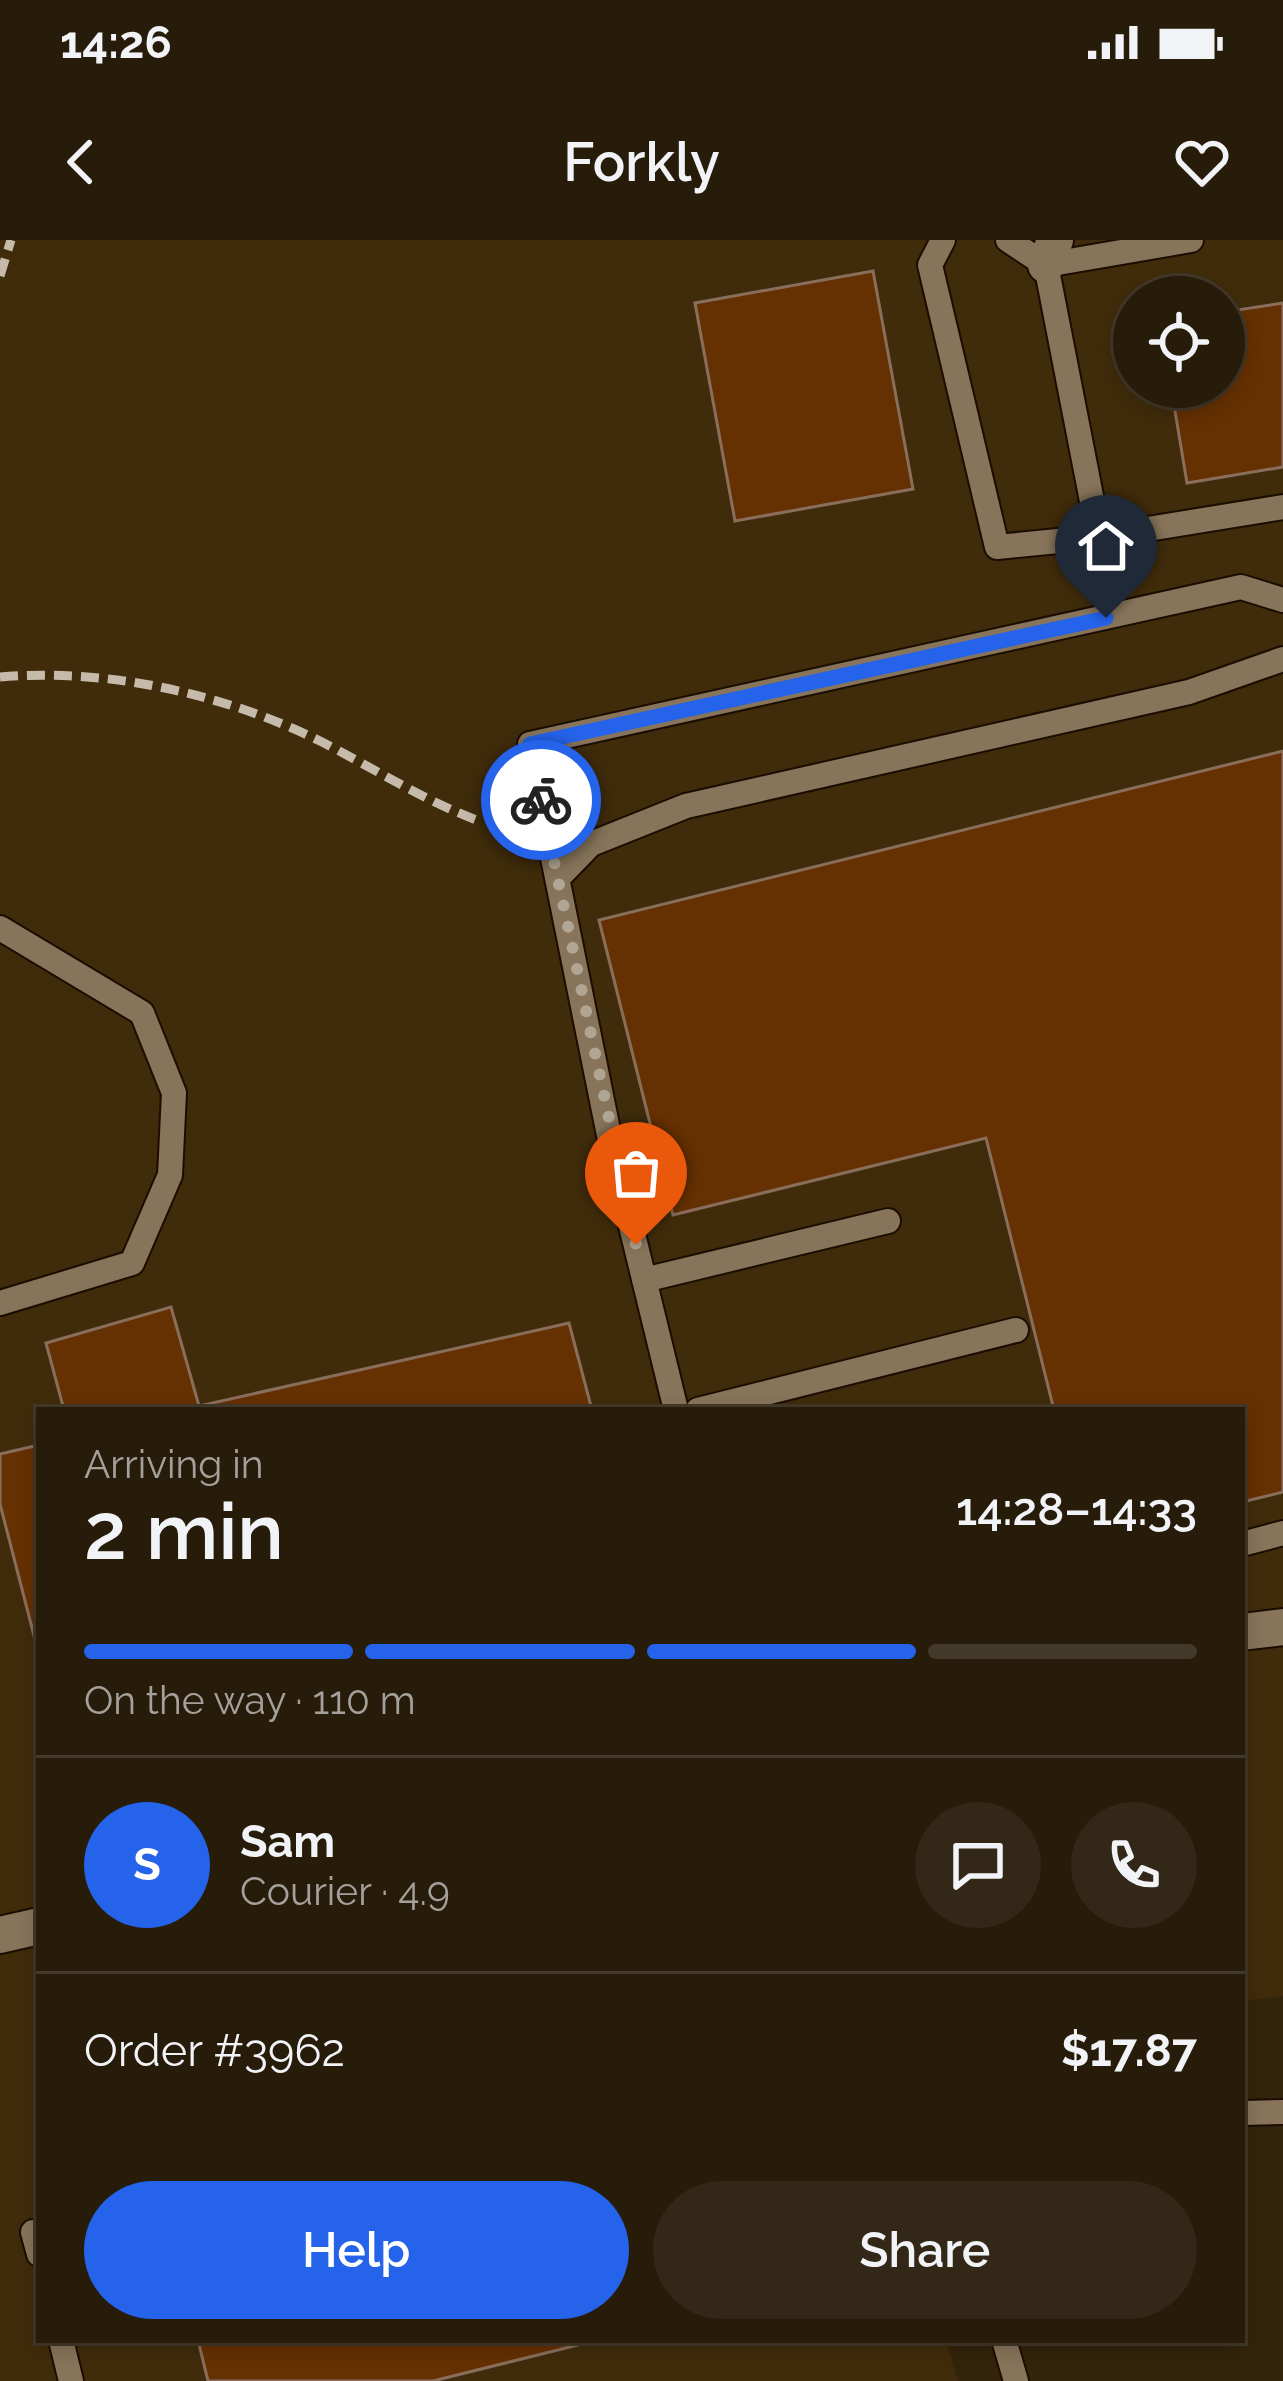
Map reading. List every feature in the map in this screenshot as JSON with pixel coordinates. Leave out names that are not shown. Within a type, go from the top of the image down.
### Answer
[{"type":"street","points":[[1245,1632],[1283,1627]]},
{"type":"street","points":[[0,1935],[36,1927]]},
{"type":"lane","points":[[943,240],[931,266],[997,547],[1099,537],[1283,507]]},
{"type":"lane","points":[[1008,240],[1050,253],[1191,240]]},
{"type":"lane","points":[[1050,253],[1099,537]]},
{"type":"lane","points":[[675,1407],[530,744],[1241,587],[1283,600]]},
{"type":"lane","points":[[558,878],[591,844],[686,806],[1189,692],[1283,659]]},
{"type":"lane","points":[[0,928],[142,1013],[174,1093],[170,1175],[131,1263],[0,1303]]},
{"type":"lane","points":[[644,1280],[888,1220]]},
{"type":"lane","points":[[710,1407],[1016,1330]]},
{"type":"lane","points":[[1245,1543],[1283,1533]]},
{"type":"lane","points":[[1245,2113],[1283,2112]]},
{"type":"lane","points":[[62,2343],[71,2381]]},
{"type":"lane","points":[[1005,2343],[1016,2381]]},
{"type":"shaded area","points":[[0,240],[1283,240],[1283,1996],[1245,2001],[1245,1407],[36,1407],[36,2343],[947,2343],[958,2381],[0,2381]]},
{"type":"building","points":[[873,271],[913,489],[735,521],[695,303]]},
{"type":"building","points":[[1283,303],[1283,467],[1187,483],[1174,408],[1245,408],[1245,309]]},
{"type":"building","points":[[1283,751],[1283,1492],[1245,1501],[1245,1407],[1053,1407],[986,1138],[673,1215],[599,920]]},
{"type":"building","points":[[171,1307],[199,1406],[569,1323],[591,1407],[63,1407],[46,1343]]},
{"type":"building","points":[[36,1446],[36,1643],[0,1504],[0,1454]]},
{"type":"building","points":[[199,2343],[586,2343],[433,2381],[208,2381]]},
{"type":"railway","points":[[0,276],[11,240]]},
{"type":"railway","points":[[0,677],[124,681],[246,710],[322,742],[479,821]]},
{"type":"way so far","points":[[541,800],[636,1245]]},
{"type":"route","points":[[541,800],[530,744],[1106,618]]}]
